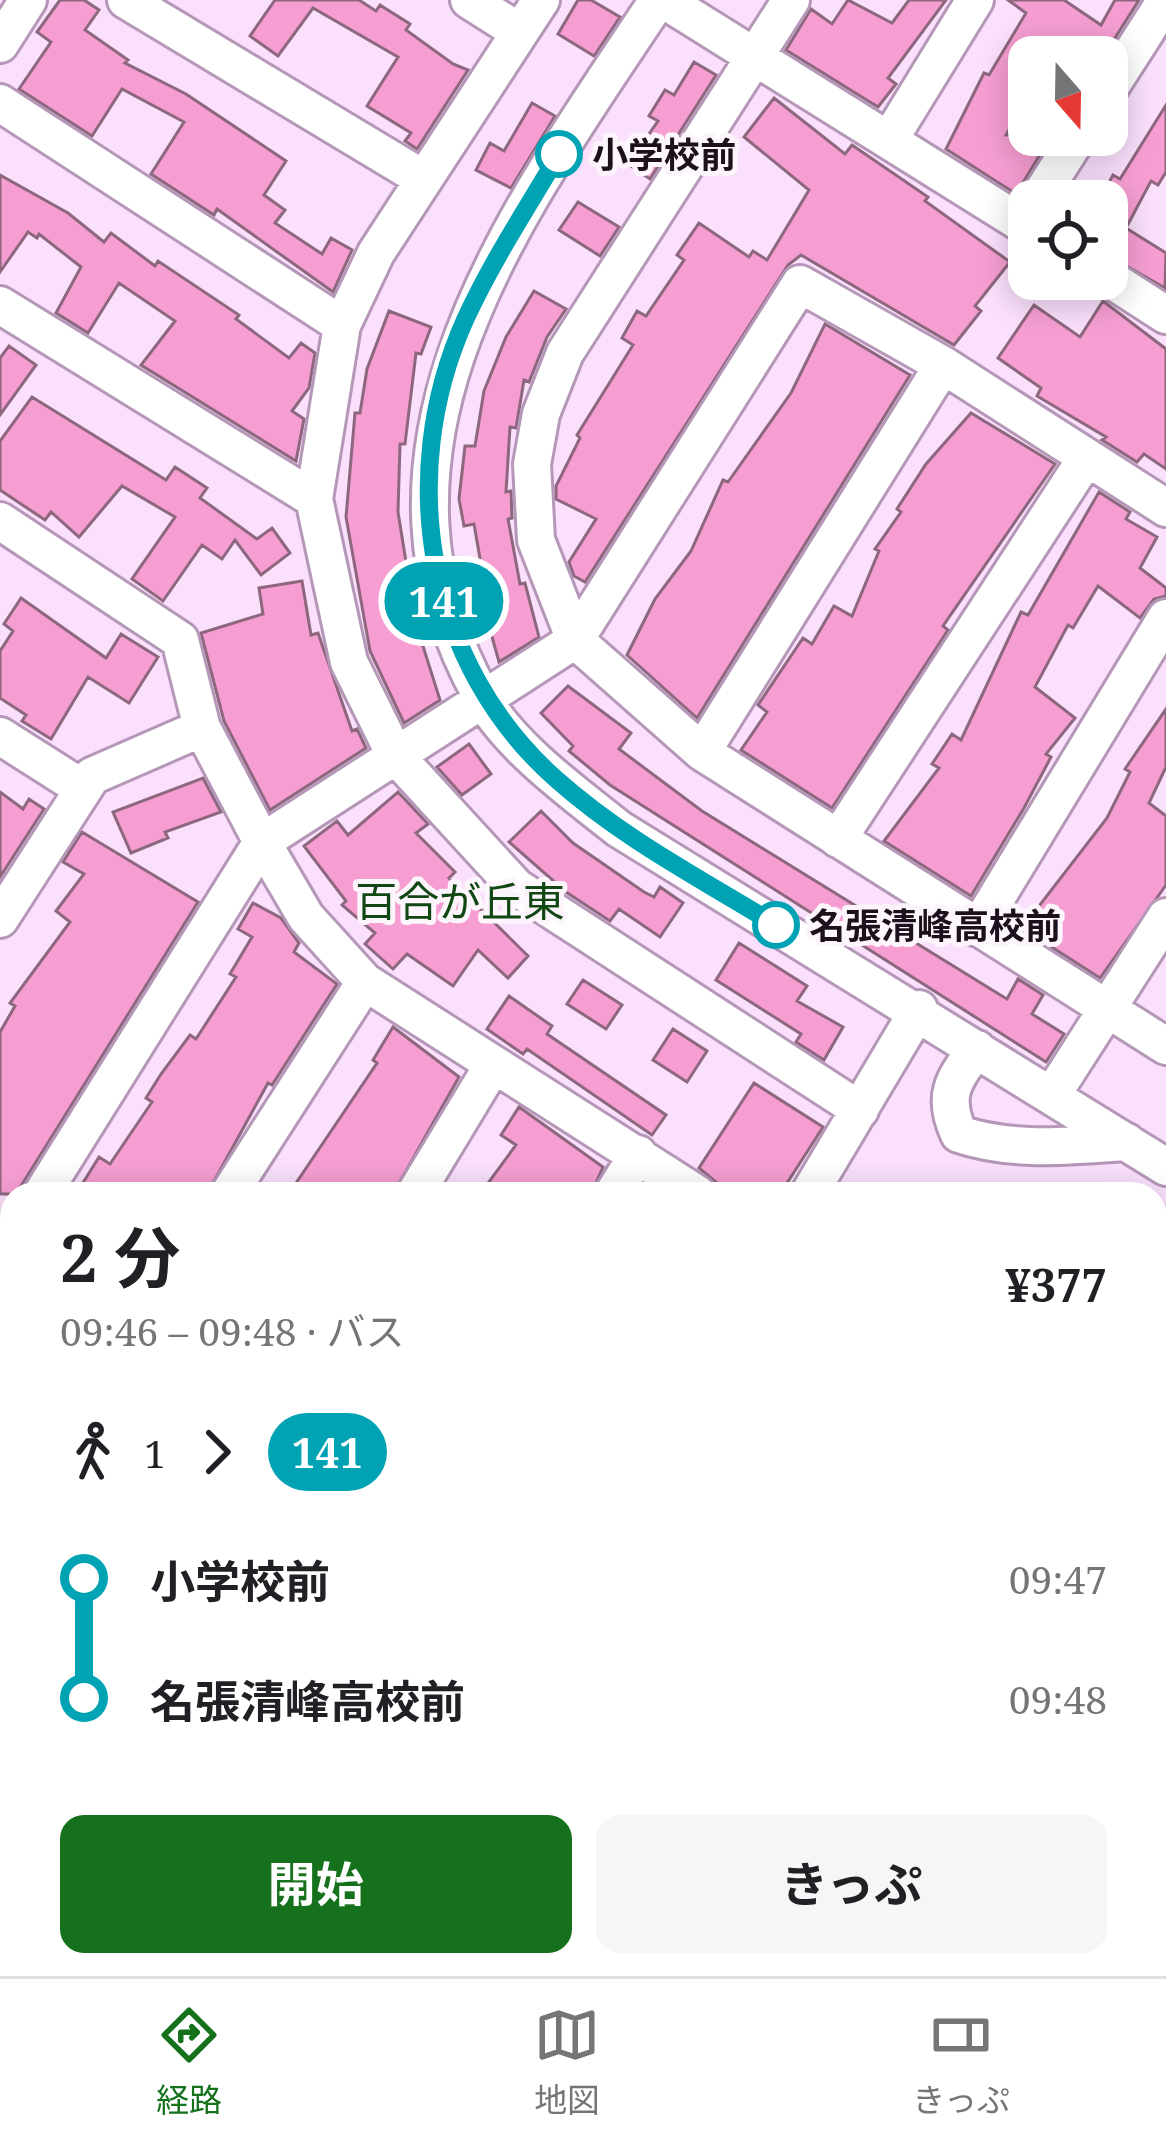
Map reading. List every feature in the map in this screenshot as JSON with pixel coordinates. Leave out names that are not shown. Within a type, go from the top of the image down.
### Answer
[{"type":"street","points":[[0,44],[28,0]]},
{"type":"street","points":[[126,0],[422,178]]},
{"type":"street","points":[[469,0],[518,31]]},
{"type":"street","points":[[541,0],[376,253],[342,325],[314,499],[349,662],[395,755],[516,886],[860,1110]]},
{"type":"street","points":[[1008,205],[889,140],[661,0],[578,122],[464,322],[435,424],[428,507],[437,577],[483,700],[554,778],[619,829],[919,1010],[1166,1167]]},
{"type":"street","points":[[791,0],[592,304],[565,353],[541,414],[532,464],[536,540],[575,640],[702,752],[1166,1046]]},
{"type":"street","points":[[889,140],[975,0]]},
{"type":"street","points":[[1128,59],[1166,0]]},
{"type":"street","points":[[0,104],[342,325]]},
{"type":"street","points":[[50,1182],[262,842],[575,640],[800,284],[943,364],[1166,508]]},
{"type":"street","points":[[1128,289],[1164,310]]},
{"type":"street","points":[[0,305],[314,499]]},
{"type":"street","points":[[702,752],[943,364]]},
{"type":"street","points":[[838,839],[1088,458]]},
{"type":"street","points":[[0,521],[180,640],[202,728],[262,842],[306,917],[365,982],[679,1182]]},
{"type":"street","points":[[978,928],[1166,618]]},
{"type":"street","points":[[0,919],[92,776],[202,728]]},
{"type":"street","points":[[0,736],[82,788]]},
{"type":"street","points":[[1052,1095],[1166,917]]},
{"type":"street","points":[[237,1182],[365,982]]},
{"type":"street","points":[[815,1182],[919,1010]]},
{"type":"street","points":[[977,1049],[953,1078],[947,1107],[958,1134],[985,1143],[1024,1146],[1126,1142]]},
{"type":"street","points":[[422,1182],[493,1065]]},
{"type":"street","points":[[620,1182],[638,1154]]},
{"type":"building","points":[[60,0],[84,0],[99,10],[85,30],[128,60],[125,63],[186,94],[286,161],[264,195],[285,210],[275,223],[322,254],[331,238],[352,250],[333,292],[217,209],[214,215],[151,174],[184,122],[122,89],[92,136],[19,89],[51,42],[37,32]]},
{"type":"building","points":[[275,0],[359,0],[376,11],[380,5],[410,24],[406,30],[468,70],[417,149],[405,141],[411,133],[367,106],[398,57],[313,8],[278,56],[250,36]]},
{"type":"building","points":[[578,0],[591,0],[620,17],[594,56],[558,34]]},
{"type":"building","points":[[848,0],[892,23],[909,0],[946,0],[888,78],[896,84],[878,107],[786,50],[811,9],[832,24]]},
{"type":"building","points":[[1008,0],[1064,0],[1101,25],[1115,0],[1139,0],[1116,36],[1012,36],[1026,13]]},
{"type":"building","points":[[1008,43],[1008,156],[1039,156],[1025,180],[1008,180],[1008,189],[946,149],[984,73],[989,75]]},
{"type":"building","points":[[694,62],[716,75],[650,179],[628,164],[658,121],[649,116],[665,90],[674,95]]},
{"type":"building","points":[[774,98],[845,154],[852,145],[928,197],[925,201],[1008,265],[975,306],[981,311],[954,345],[801,255],[788,265],[585,582],[574,576],[569,562],[596,519],[556,499],[556,486],[580,438],[577,435],[633,345],[622,338],[637,311],[646,316],[684,260],[677,255],[699,223],[749,257],[753,251],[767,260],[809,190],[744,137]]},
{"type":"building","points":[[532,103],[555,116],[511,188],[476,170],[490,143],[504,151]]},
{"type":"building","points":[[1166,105],[1166,172],[1158,185],[1151,181],[1128,224],[1128,180],[1110,180],[1113,175],[1120,179]]},
{"type":"building","points":[[0,175],[68,213],[104,242],[111,233],[155,266],[158,261],[239,315],[236,319],[289,358],[301,343],[315,353],[309,388],[292,411],[304,419],[296,461],[141,365],[175,321],[119,283],[88,333],[56,313],[81,267],[39,234],[37,238],[28,232],[0,272]]},
{"type":"building","points":[[578,202],[619,227],[600,256],[559,230]]},
{"type":"building","points":[[1128,229],[1166,253],[1165,288],[1128,267]]},
{"type":"building","points":[[534,291],[566,309],[547,337],[529,382],[524,380],[516,428],[510,427],[506,492],[511,491],[512,518],[508,519],[520,584],[525,583],[539,637],[499,662],[480,594],[486,593],[474,524],[464,526],[459,499],[465,446],[475,446],[484,391],[506,337]]},
{"type":"building","points":[[1103,301],[1166,349],[1166,469],[1144,454],[1137,462],[1102,440],[1106,437],[1037,396],[1041,388],[998,358],[1034,305],[1080,337]]},
{"type":"building","points":[[389,311],[431,327],[421,354],[416,353],[405,444],[400,444],[398,512],[416,624],[440,700],[404,723],[370,651],[346,517],[355,413],[360,413],[367,369]]},
{"type":"building","points":[[825,324],[910,375],[697,718],[627,655],[655,599],[691,551],[723,480],[728,482],[791,393]]},
{"type":"building","points":[[9,346],[36,365],[0,415],[0,358]]},
{"type":"building","points":[[32,397],[166,480],[175,467],[207,488],[200,498],[257,539],[272,528],[290,553],[261,575],[235,540],[222,559],[202,545],[163,601],[132,579],[175,517],[122,486],[79,537],[51,512],[45,520],[0,490],[0,441]]},
{"type":"building","points":[[971,413],[1055,464],[943,626],[948,630],[832,808],[741,750],[767,712],[758,705],[803,638],[812,644],[834,606],[852,616],[879,551],[875,549],[901,512],[897,509],[926,464]]},
{"type":"building","points":[[1099,492],[1130,512],[1126,519],[1157,537],[1140,568],[1166,588],[1166,596],[1154,599],[1140,618],[1098,586],[1073,628],[1068,625],[1035,687],[1075,718],[1046,754],[1051,757],[971,896],[884,841],[939,768],[932,764],[952,734],[961,740],[1021,612],[1028,615]]},
{"type":"building","points":[[302,581],[311,635],[318,633],[352,731],[357,729],[366,748],[270,810],[224,721],[201,633],[263,614],[259,588]]},
{"type":"building","points":[[21,598],[106,658],[121,634],[158,657],[129,703],[88,677],[51,739],[22,721],[26,715],[0,698],[0,651],[13,631],[4,624]]},
{"type":"building","points":[[568,686],[631,733],[619,749],[702,811],[1007,999],[1018,979],[1043,995],[1032,1014],[1064,1034],[1046,1062],[610,785],[569,751],[573,746],[541,713]]},
{"type":"building","points":[[1166,709],[1166,767],[1149,803],[1166,816],[1166,885],[1100,978],[1022,928],[1107,818],[1130,772],[1125,769]]},
{"type":"building","points":[[469,744],[491,774],[462,795],[437,767]]},
{"type":"building","points":[[203,778],[221,812],[165,832],[168,838],[131,853],[113,812]]},
{"type":"building","points":[[0,792],[23,809],[29,799],[44,809],[0,877]]},
{"type":"building","points":[[398,792],[428,824],[416,833],[455,872],[449,878],[528,956],[508,978],[478,950],[453,986],[407,954],[393,969],[365,944],[375,933],[342,905],[346,901],[304,846],[337,821],[348,835]]},
{"type":"building","points":[[541,811],[573,843],[644,892],[654,897],[660,887],[683,903],[660,937],[619,909],[610,921],[566,892],[509,842]]},
{"type":"building","points":[[82,832],[198,902],[23,1182],[0,1182],[0,1032],[15,1006],[10,1003],[70,922],[56,911],[84,874],[63,862]]},
{"type":"building","points":[[253,903],[281,918],[299,943],[294,952],[337,984],[272,1085],[268,1083],[214,1182],[83,1182],[99,1157],[110,1164],[152,1102],[146,1098],[161,1074],[190,1035],[196,1039],[236,977],[230,974],[252,937],[238,929]]},
{"type":"building","points":[[739,943],[807,986],[797,1001],[843,1027],[824,1060],[796,1042],[801,1034],[716,980]]},
{"type":"building","points":[[583,980],[622,1005],[606,1029],[567,1004]]},
{"type":"building","points":[[509,996],[552,1026],[547,1034],[666,1115],[652,1135],[527,1049],[523,1054],[487,1029]]},
{"type":"building","points":[[393,1027],[459,1077],[400,1182],[297,1182],[377,1063],[373,1060]]},
{"type":"building","points":[[673,1029],[707,1051],[687,1082],[653,1060]]},
{"type":"building","points":[[754,1083],[823,1127],[788,1182],[716,1182],[699,1168]]},
{"type":"building","points":[[519,1107],[603,1167],[596,1182],[489,1182],[516,1145],[501,1135]]},
{"type":"bus line","name":"141","points":[[559,154],[464,322],[430,456],[428,507],[437,577],[483,700],[554,778],[619,829],[776,925]]},
{"type":"place","name":"小学校前","points":[[559,154]]},
{"type":"place","name":"名張清峰高校前","points":[[776,925]]},
{"type":"district","name":"百合が丘東","points":[[460,900]]}]
